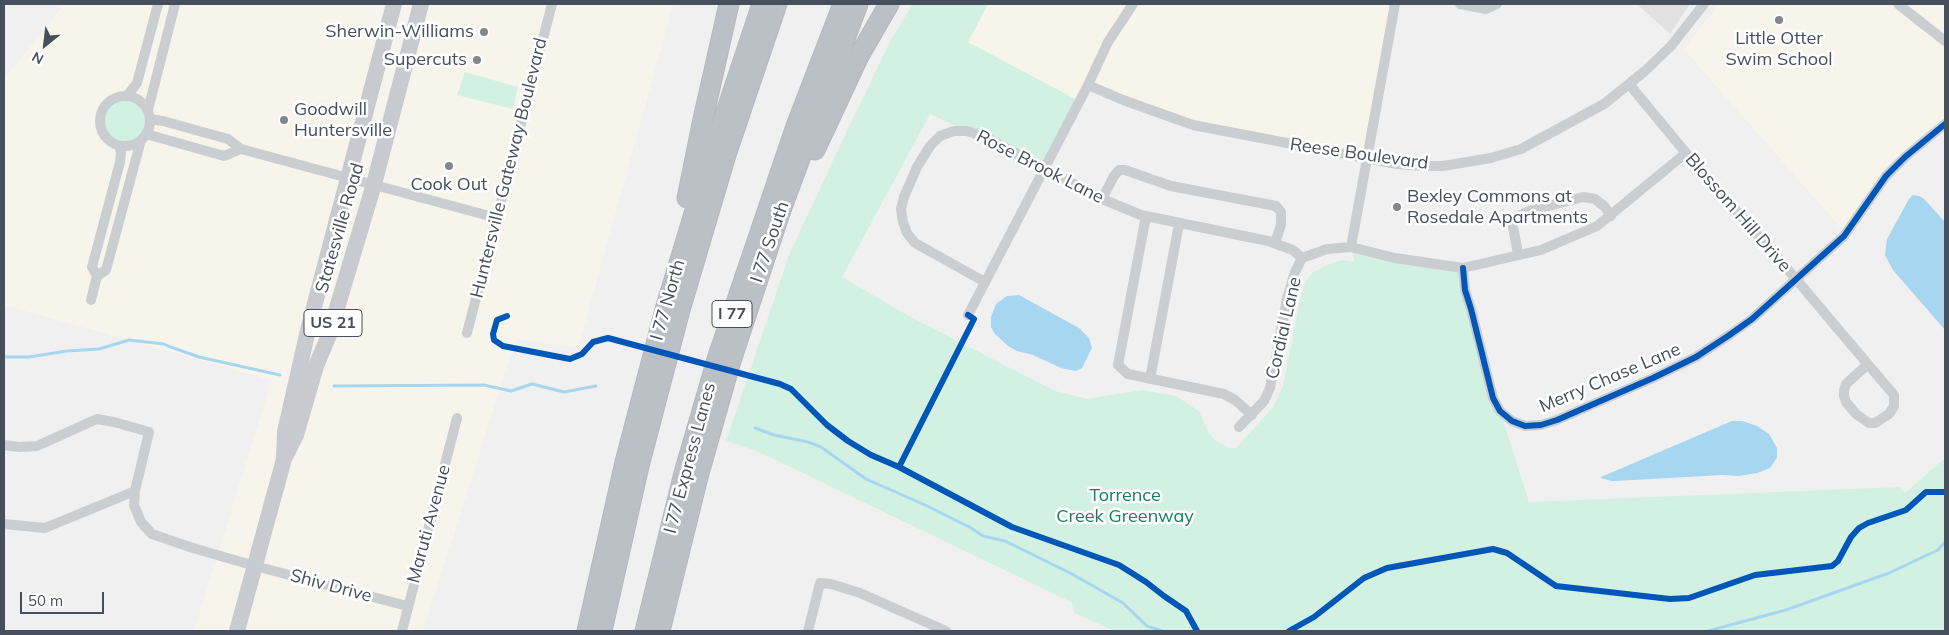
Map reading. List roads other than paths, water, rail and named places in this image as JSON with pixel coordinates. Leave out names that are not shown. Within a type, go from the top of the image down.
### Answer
[{"type":"highway","points":[[666,306],[703,119],[729,4]]},
{"type":"highway","name":"I 77 North","points":[[587,631],[625,462],[666,306],[712,151],[762,4]]},
{"type":"highway","points":[[602,631],[639,466],[680,310],[726,156],[777,4]]},
{"type":"highway","name":"I 77 Express Lanes","points":[[645,631],[682,482],[718,356],[796,126],[843,4]]},
{"type":"highway","name":"I 77 South","points":[[660,631],[705,452],[756,284],[809,131],[858,4]]},
{"type":"highway","points":[[756,284],[838,98],[888,4]]},
{"type":"main road","name":"Statesville Road","points":[[237,631],[284,459],[287,423],[308,330],[347,176],[394,4]]},
{"type":"main road","name":"Statesville Road","points":[[284,459],[296,435],[316,366],[329,336],[374,184],[422,4]]},
{"type":"street","points":[[127,96],[137,83],[158,4]]},
{"type":"street","points":[[90,300],[97,276],[106,270],[144,137],[175,4]]},
{"type":"street","name":"Huntersville Gateway Boulevard","points":[[467,333],[552,4]]},
{"type":"street","points":[[968,315],[1108,42],[1133,4]]},
{"type":"street","points":[[1351,247],[1395,4]]},
{"type":"street","points":[[1460,4],[1486,9],[1497,4]]},
{"type":"street","name":"Reese Boulevard","points":[[1088,84],[1123,100],[1192,126],[1368,158],[1422,166],[1443,166],[1491,158],[1521,149],[1604,104],[1629,84],[1673,43],[1704,4]]},
{"type":"street","points":[[1898,4],[1945,40]]},
{"type":"street","name":"Blossom Hill Drive","points":[[1629,84],[1686,153],[1796,278],[1894,395],[1895,400],[1889,414],[1875,423],[1869,423],[1856,414],[1846,402],[1844,396],[1846,384],[1868,364]]},
{"type":"street","points":[[241,149],[224,156],[144,137],[127,146],[120,146],[112,143],[102,131],[99,123],[100,114],[107,102],[118,96],[127,96],[139,100],[149,114],[228,139],[241,149],[347,176],[497,218]]},
{"type":"street","name":"Merry Chase Lane","points":[[1463,268],[1465,290],[1493,398],[1500,411],[1512,421],[1525,426],[1541,425],[1557,420],[1696,357],[1752,318],[1844,236],[1886,176],[1905,157],[1945,124]]},
{"type":"street","name":"Rose Brook Lane","points":[[986,282],[925,250],[915,243],[907,233],[902,209],[904,197],[930,146],[940,136],[954,131],[967,131],[985,137],[1102,199],[1146,216],[1275,243],[1293,250],[1302,258]]},
{"type":"street","points":[[97,276],[92,267],[120,162],[120,146]]},
{"type":"street","name":"Cordial Lane","points":[[1239,427],[1264,401],[1270,388],[1287,299],[1295,272],[1302,258],[1326,249],[1351,247],[1395,258],[1463,268],[1554,245],[1597,226],[1686,153]]},
{"type":"street","points":[[1102,199],[1114,176],[1119,170],[1125,170],[1171,186],[1276,206],[1281,212],[1282,225],[1275,243]]},
{"type":"street","points":[[1518,254],[1512,221],[1529,211],[1583,197],[1595,199],[1605,207],[1611,216]]},
{"type":"street","points":[[1146,216],[1118,366],[1128,374],[1150,380],[1224,394],[1235,400],[1252,415]]},
{"type":"street","points":[[1150,380],[1179,224]]},
{"type":"street","name":"Maruti Avenue","points":[[402,631],[456,418]]},
{"type":"street","points":[[4,445],[19,447],[37,446],[97,419],[149,432],[135,491],[45,528],[4,524]]},
{"type":"street","name":"Shiv Drive","points":[[135,491],[134,505],[141,522],[152,534],[255,566],[408,606]]},
{"type":"street","points":[[808,631],[820,583],[831,584],[860,593],[925,627],[946,631]]},
{"type":"water","points":[[1913,195],[1924,199],[1945,222],[1945,330],[1893,270],[1885,255],[1887,239]]},
{"type":"water","points":[[1019,295],[1079,328],[1089,338],[1092,348],[1082,368],[1076,371],[1061,368],[1033,355],[1017,351],[1008,346],[995,334],[991,327],[991,317],[996,304],[1007,296]]},
{"type":"water","points":[[1732,421],[1742,421],[1757,426],[1769,434],[1777,448],[1777,458],[1770,468],[1757,473],[1739,476],[1722,475],[1612,481],[1601,478],[1601,477]]},
{"type":"waterway","points":[[4,357],[29,357],[67,351],[99,349],[129,340],[164,344],[199,357],[280,375]]},
{"type":"waterway","points":[[334,386],[484,385],[511,391],[532,384],[564,392],[596,386]]},
{"type":"waterway","points":[[755,428],[821,447],[866,479],[925,505],[983,536],[1005,541],[1072,574],[1123,603],[1147,626],[1162,631]]},
{"type":"waterway","points":[[1708,631],[1786,610],[1889,573],[1938,550],[1945,542]]},
{"type":"place","name":"Little Otter Swim School","points":[[1779,20]]},
{"type":"place","name":"Sherwin-Williams","points":[[484,32]]},
{"type":"place","name":"Supercuts","points":[[477,60]]},
{"type":"place","name":"Goodwill Huntersville","points":[[284,120]]},
{"type":"place","name":"Cook Out","points":[[449,166]]},
{"type":"place","name":"Bexley Commons at Rosedale Apartments","points":[[1397,207]]},
{"type":"park label","name":"Torrence Creek Greenway","points":[[1125,506]]}]
